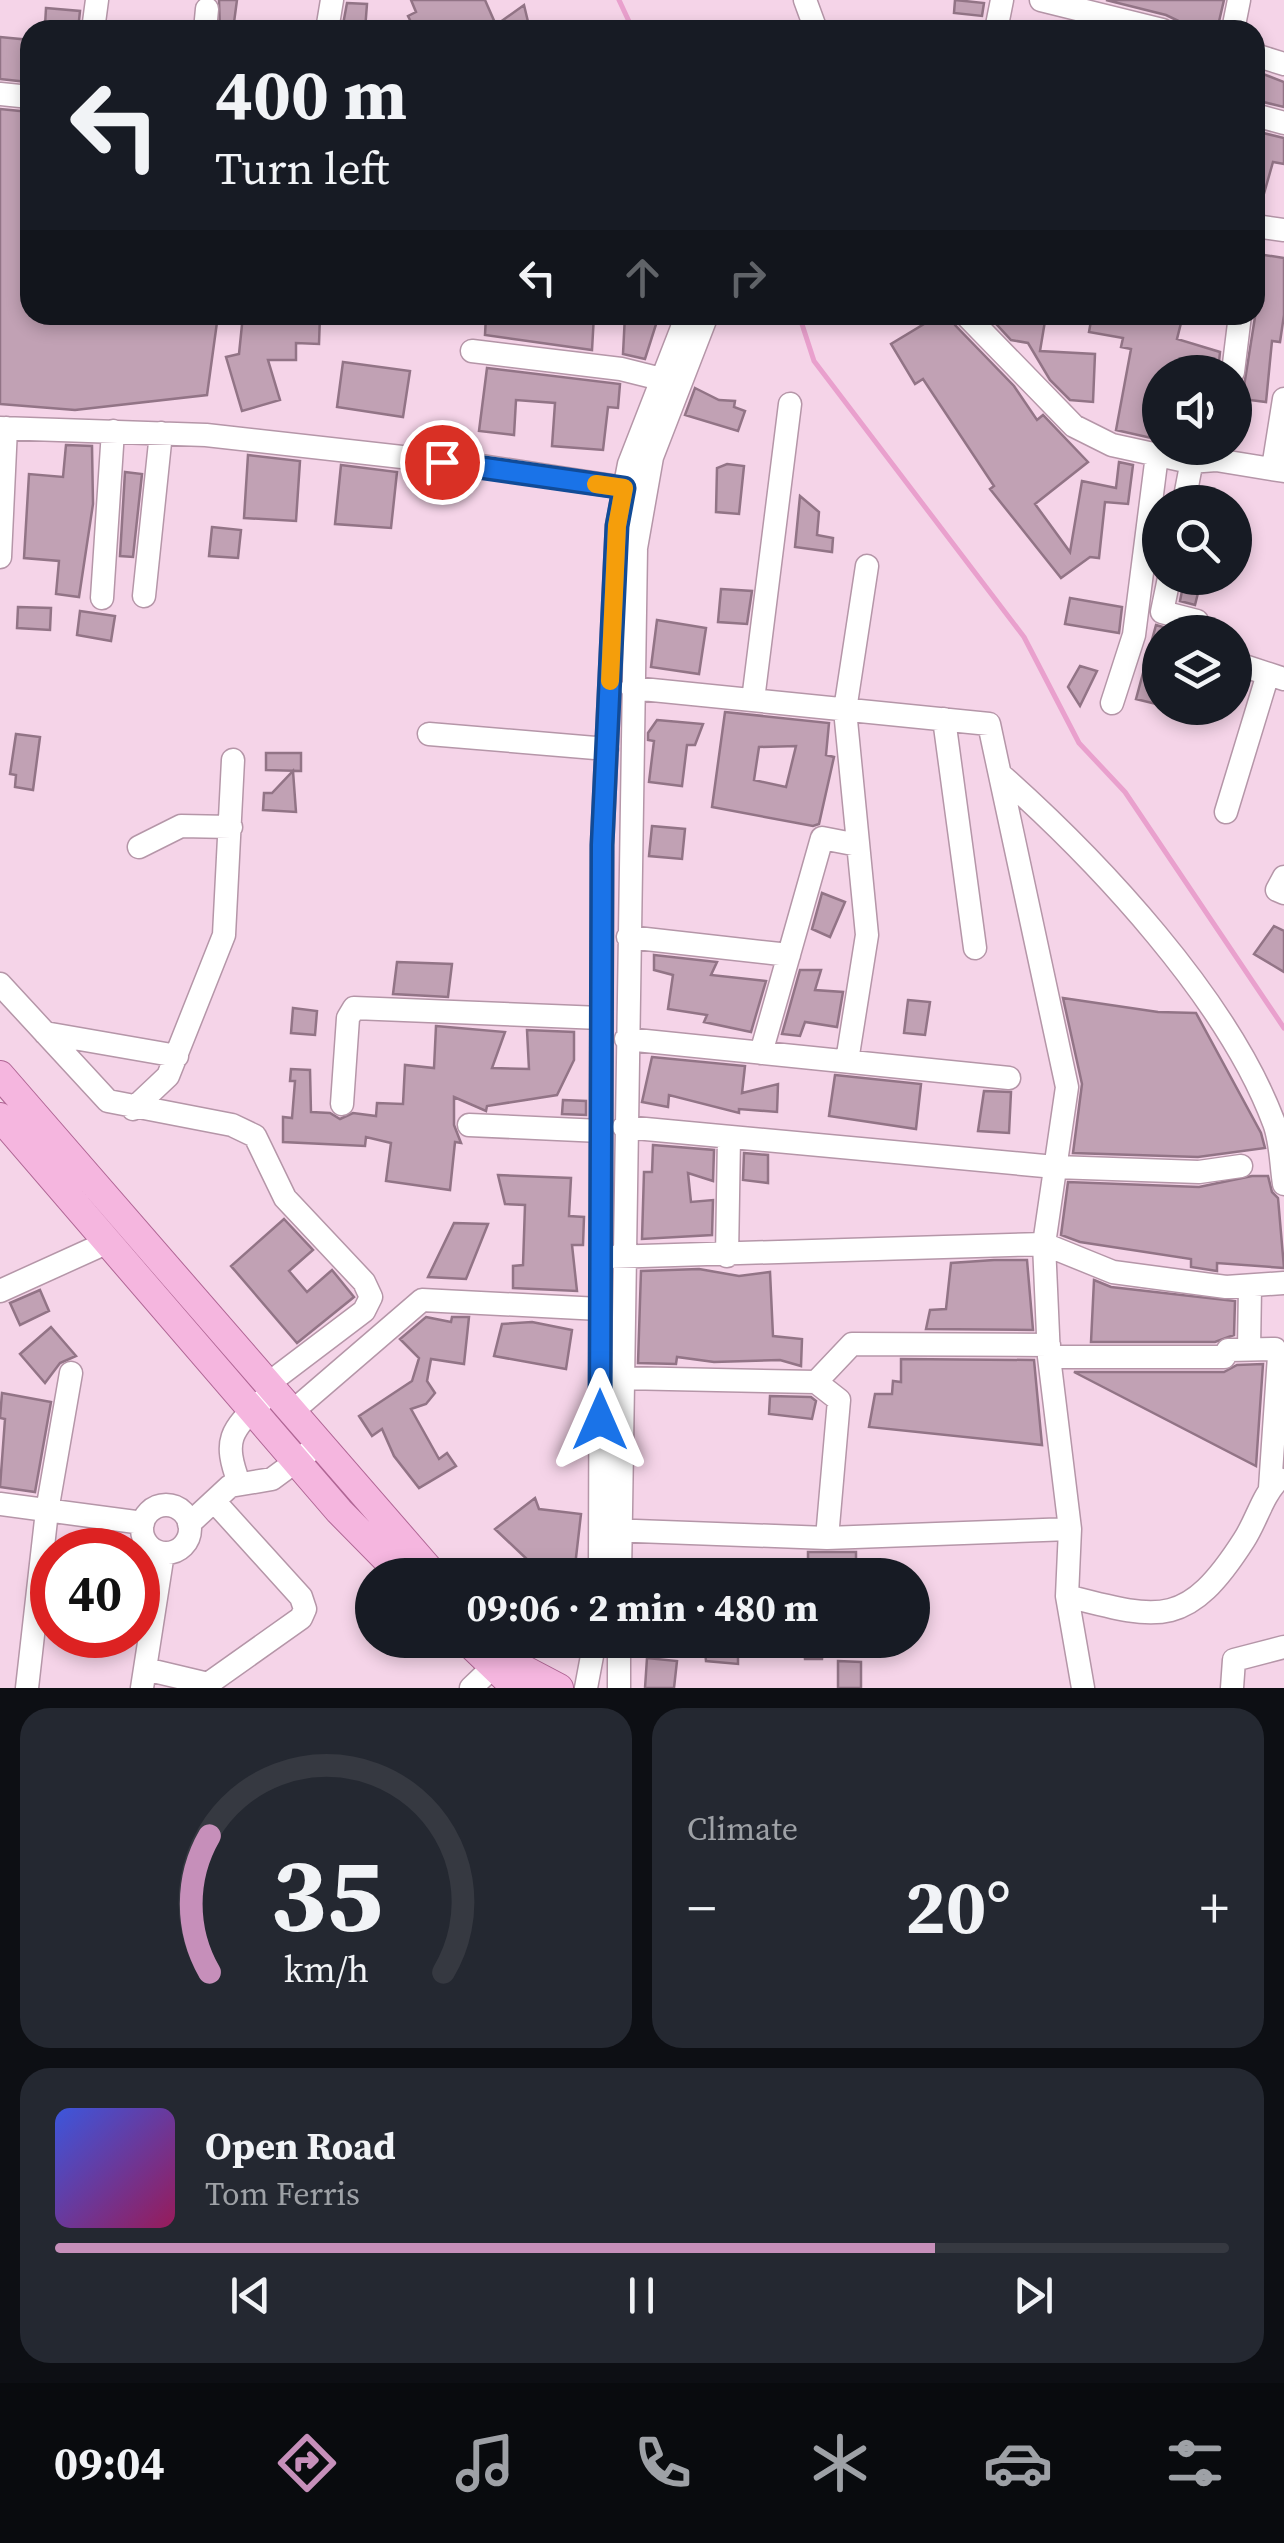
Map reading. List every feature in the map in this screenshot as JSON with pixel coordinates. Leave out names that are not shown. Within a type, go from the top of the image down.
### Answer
[{"type":"main road","points":[[0,1075],[419,1558]]},
{"type":"main road","points":[[0,1117],[296,1462],[386,1558]]},
{"type":"main road","points":[[505,1673],[521,1668],[560,1688]]},
{"type":"street","points":[[1041,0],[1122,20]]},
{"type":"street","points":[[616,1558],[610,1530],[600,1310],[611,1257],[624,1127],[635,490],[661,379],[682,325]]},
{"type":"street","points":[[604,1558],[610,1530],[622,1378],[600,1131],[607,749],[617,526],[652,457],[703,325]]},
{"type":"street","points":[[976,325],[1074,426],[1112,444],[1142,451]]},
{"type":"street","points":[[1234,355],[1239,325]]},
{"type":"street","points":[[472,351],[621,369],[661,379]]},
{"type":"street","points":[[1252,462],[1278,469],[1284,399]]},
{"type":"street","points":[[752,700],[790,404]]},
{"type":"street","points":[[0,557],[3,428],[161,433],[482,466],[635,490]]},
{"type":"street","points":[[102,598],[113,431]]},
{"type":"street","points":[[144,596],[161,433]]},
{"type":"street","points":[[1112,703],[1134,635],[1156,465]]},
{"type":"street","points":[[847,1061],[867,935],[845,710],[867,566]]},
{"type":"street","points":[[1166,595],[1162,612],[1174,615]]},
{"type":"street","points":[[1226,812],[1276,677],[1252,669]]},
{"type":"street","points":[[632,688],[989,724],[1067,1087],[1044,1244],[1049,1352],[1070,1529],[1067,1596],[1083,1688]]},
{"type":"street","points":[[944,719],[975,948]]},
{"type":"street","points":[[429,734],[607,749]]},
{"type":"street","points":[[133,1109],[172,1066],[224,935],[234,760]]},
{"type":"street","points":[[1000,774],[1078,843],[1172,956],[1214,1016],[1275,1125],[1284,1184]]},
{"type":"street","points":[[139,847],[181,826],[231,827]]},
{"type":"street","points":[[762,1052],[822,838],[858,846]]},
{"type":"street","points":[[1284,877],[1277,890],[1284,893]]},
{"type":"street","points":[[628,936],[789,955]]},
{"type":"street","points":[[0,984],[102,1097],[133,1109],[232,1125],[255,1136],[286,1198],[370,1292],[364,1310],[271,1387],[229,1442],[239,1483]]},
{"type":"street","points":[[342,1104],[348,1014],[354,1008],[601,1018]]},
{"type":"street","points":[[45,1032],[172,1066]]},
{"type":"street","points":[[626,1038],[1009,1078]]},
{"type":"street","points":[[172,1066],[184,1118]]},
{"type":"street","points":[[469,1125],[600,1131]]},
{"type":"street","points":[[624,1127],[1055,1167],[1199,1172],[1242,1166]]},
{"type":"street","points":[[727,1256],[729,1137]]},
{"type":"street","points":[[0,1292],[106,1243]]},
{"type":"street","points":[[611,1257],[1044,1244],[1113,1272],[1250,1287],[1284,1284]]},
{"type":"street","points":[[1249,1350],[1250,1287]]},
{"type":"street","points":[[293,1412],[422,1300],[600,1310]]},
{"type":"street","points":[[816,1382],[852,1344],[1224,1357],[1228,1350],[1274,1349],[1279,1356],[1277,1481],[1246,1537],[1210,1588],[1176,1608],[1147,1616],[1067,1596]]},
{"type":"street","points":[[26,1688],[47,1511],[71,1373]]},
{"type":"street","points":[[622,1378],[816,1382],[839,1400],[827,1538]]},
{"type":"street","points":[[162,1552],[184,1545],[189,1524],[239,1483],[272,1479],[320,1442]]},
{"type":"street","points":[[162,1552],[143,1679],[208,1684],[301,1618],[305,1609],[301,1597],[214,1501]]},
{"type":"street","points":[[0,1504],[143,1523]]},
{"type":"street","points":[[162,1552],[144,1539],[143,1523],[152,1510],[167,1505],[182,1511],[189,1524]]},
{"type":"street","points":[[610,1530],[827,1538],[1070,1529]]},
{"type":"street","points":[[1232,1688],[1234,1660],[1284,1647]]},
{"type":"street","points":[[586,1688],[591,1658]]},
{"type":"street","points":[[619,1658],[619,1688]]},
{"type":"street","points":[[471,1688],[505,1673]]},
{"type":"building","points":[[219,0],[237,0],[234,20],[220,20]]},
{"type":"building","points":[[411,0],[485,0],[494,20],[410,20],[408,16],[416,12]]},
{"type":"building","points":[[955,0],[984,3],[982,16],[954,13]]},
{"type":"building","points":[[1106,0],[1224,0],[1219,20],[1176,20]]},
{"type":"building","points":[[347,3],[367,4],[366,20],[344,20]]},
{"type":"building","points":[[524,5],[528,20],[503,20]]},
{"type":"building","points":[[46,8],[80,11],[79,20],[45,20]]},
{"type":"building","points":[[0,37],[20,39],[20,81],[0,79]]},
{"type":"building","points":[[1265,75],[1284,82],[1284,107],[1265,102]]},
{"type":"building","points":[[0,109],[20,111],[20,325],[217,325],[207,395],[75,410],[0,404]]},
{"type":"building","points":[[1265,133],[1284,138],[1284,164],[1273,162],[1265,190]]},
{"type":"building","points":[[1265,255],[1284,258],[1284,315],[1280,342],[1272,341],[1266,402],[1252,400],[1252,355],[1249,355],[1254,325],[1265,325]]},
{"type":"building","points":[[242,325],[320,325],[319,344],[296,343],[296,360],[268,360],[280,400],[242,411],[226,357],[239,354]]},
{"type":"building","points":[[486,325],[593,325],[592,350],[485,335]]},
{"type":"building","points":[[624,325],[656,325],[645,359],[623,354]]},
{"type":"building","points":[[922,325],[955,325],[1014,386],[1037,420],[1043,415],[1088,462],[1035,504],[1070,552],[1082,481],[1116,488],[1119,462],[1133,465],[1128,504],[1105,502],[1099,558],[1090,557],[1061,578],[990,489],[994,486],[923,379],[915,384],[891,344]]},
{"type":"building","points":[[997,325],[1044,325],[1040,351],[1095,354],[1093,402],[1070,400],[1050,380],[1028,343],[1011,340]]},
{"type":"building","points":[[1090,325],[1180,325],[1177,339],[1220,352],[1142,355],[1142,436],[1116,430],[1131,349],[1121,347],[1123,338],[1089,332]]},
{"type":"building","points":[[343,362],[410,371],[403,417],[337,407]]},
{"type":"building","points":[[487,368],[620,384],[618,408],[608,407],[603,450],[552,446],[555,403],[516,400],[514,435],[479,431]]},
{"type":"building","points":[[695,388],[719,400],[735,401],[734,407],[745,411],[738,431],[685,415]]},
{"type":"building","points":[[66,445],[92,446],[93,504],[79,597],[56,594],[59,561],[24,558],[29,474],[63,477]]},
{"type":"building","points":[[248,455],[300,461],[296,521],[244,518]]},
{"type":"building","points":[[727,464],[744,466],[739,514],[716,512],[717,468]]},
{"type":"building","points":[[341,465],[397,472],[391,528],[335,524]]},
{"type":"building","points":[[125,472],[142,474],[133,557],[120,556]]},
{"type":"building","points":[[800,496],[819,512],[817,535],[833,538],[832,552],[795,547]]},
{"type":"building","points":[[212,527],[241,530],[238,558],[209,556]]},
{"type":"building","points":[[721,589],[752,591],[747,624],[718,622]]},
{"type":"building","points":[[1181,595],[1198,595],[1195,605],[1180,601]]},
{"type":"building","points":[[1070,598],[1122,607],[1119,633],[1065,624]]},
{"type":"building","points":[[18,607],[51,608],[50,630],[17,628]]},
{"type":"building","points":[[80,611],[115,616],[111,641],[77,635]]},
{"type":"building","points":[[657,620],[706,628],[699,674],[651,667]]},
{"type":"building","points":[[1080,666],[1097,671],[1080,706],[1068,687]]},
{"type":"building","points":[[1142,677],[1142,700],[1136,699]]},
{"type":"building","points":[[725,712],[829,723],[826,755],[834,757],[819,824],[712,807]],"holes":[[[796,746],[786,787],[754,780],[759,747]]]},
{"type":"building","points":[[657,720],[703,724],[695,745],[687,745],[682,786],[649,782],[654,741],[648,740],[648,733]]},
{"type":"building","points":[[16,734],[40,737],[33,790],[15,787],[16,775],[10,774]]},
{"type":"building","points":[[266,753],[301,753],[301,771],[266,770]]},
{"type":"building","points":[[293,771],[296,812],[263,810],[264,793],[272,793]]},
{"type":"building","points":[[652,826],[685,829],[682,859],[649,856]]},
{"type":"building","points":[[822,893],[845,902],[830,937],[812,929]]},
{"type":"building","points":[[1274,926],[1284,931],[1284,972],[1254,954]]},
{"type":"building","points":[[654,955],[717,962],[711,975],[766,981],[751,1032],[704,1022],[707,1015],[668,1009],[673,975],[654,970]]},
{"type":"building","points":[[397,962],[452,964],[448,997],[393,994]]},
{"type":"building","points":[[800,970],[821,970],[815,990],[843,992],[837,1027],[805,1022],[800,1036],[782,1034]]},
{"type":"building","points":[[1063,998],[1158,1012],[1196,1013],[1261,1133],[1265,1148],[1198,1157],[1073,1153],[1082,1084]]},
{"type":"building","points":[[908,1000],[930,1002],[925,1035],[904,1033]]},
{"type":"building","points":[[293,1008],[317,1011],[315,1035],[291,1033]]},
{"type":"building","points":[[436,1026],[505,1032],[492,1068],[529,1069],[527,1030],[574,1032],[574,1060],[557,1095],[487,1106],[486,1111],[454,1097],[454,1125],[461,1143],[455,1142],[450,1190],[386,1181],[391,1143],[366,1137],[365,1146],[283,1142],[283,1117],[292,1118],[295,1081],[290,1081],[291,1069],[310,1070],[311,1112],[330,1113],[340,1119],[353,1113],[376,1116],[377,1103],[403,1104],[405,1065],[434,1068]]},
{"type":"building","points":[[652,1057],[745,1066],[742,1093],[778,1084],[777,1112],[739,1109],[739,1113],[669,1095],[668,1107],[642,1102]]},
{"type":"building","points":[[835,1075],[921,1084],[916,1129],[829,1116]]},
{"type":"building","points":[[984,1091],[1011,1092],[1009,1133],[978,1131]]},
{"type":"building","points":[[563,1100],[586,1101],[586,1115],[562,1114]]},
{"type":"building","points":[[653,1145],[714,1150],[713,1181],[688,1173],[691,1202],[713,1200],[712,1235],[642,1239],[644,1172],[652,1172]]},
{"type":"building","points":[[744,1153],[768,1155],[768,1183],[743,1180]]},
{"type":"building","points":[[498,1175],[571,1178],[569,1216],[584,1217],[583,1245],[572,1245],[577,1291],[513,1288],[513,1266],[523,1265],[525,1205],[505,1204]]},
{"type":"building","points":[[1268,1176],[1278,1198],[1284,1268],[1217,1263],[1217,1271],[1191,1267],[1191,1259],[1080,1242],[1061,1235],[1068,1182],[1199,1187]]},
{"type":"building","points":[[284,1219],[313,1250],[289,1271],[307,1292],[332,1270],[354,1297],[297,1343],[231,1266]]},
{"type":"building","points":[[454,1223],[488,1224],[466,1279],[428,1277]]},
{"type":"building","points":[[1027,1260],[1033,1330],[926,1329],[930,1310],[946,1309],[951,1263]]},
{"type":"building","points":[[699,1269],[739,1276],[770,1272],[773,1336],[802,1339],[801,1366],[780,1360],[714,1362],[677,1357],[676,1364],[638,1363],[641,1271]]},
{"type":"building","points":[[1094,1280],[1111,1287],[1235,1301],[1234,1335],[1215,1342],[1091,1342]]},
{"type":"building","points":[[40,1290],[49,1311],[20,1325],[10,1303]]},
{"type":"building","points":[[426,1317],[451,1322],[452,1317],[469,1317],[464,1364],[431,1359],[427,1381],[435,1393],[426,1404],[411,1409],[439,1459],[447,1453],[456,1466],[419,1488],[394,1456],[382,1429],[372,1436],[359,1416],[412,1381],[419,1358],[400,1339]]},
{"type":"building","points":[[532,1322],[572,1330],[566,1369],[494,1356],[502,1324]]},
{"type":"building","points":[[51,1327],[76,1356],[60,1363],[45,1383],[20,1354]]},
{"type":"building","points":[[901,1359],[1034,1360],[1042,1445],[869,1427],[875,1394],[892,1394],[893,1381],[901,1382]]},
{"type":"building","points":[[1263,1364],[1256,1466],[1074,1372],[1224,1372],[1237,1365]]},
{"type":"building","points":[[2,1393],[51,1402],[35,1492],[0,1487],[5,1419],[0,1418]]},
{"type":"building","points":[[770,1396],[811,1397],[816,1401],[812,1419],[769,1414]]},
{"type":"building","points":[[535,1498],[539,1509],[581,1514],[576,1558],[526,1558],[495,1529]]},
{"type":"building","points":[[808,1552],[856,1552],[856,1558],[808,1558]]},
{"type":"building","points":[[647,1658],[677,1661],[674,1688],[645,1688]]},
{"type":"building","points":[[706,1658],[738,1658],[738,1664]]},
{"type":"building","points":[[838,1661],[861,1662],[861,1688],[838,1688]]},
{"type":"waterway","points":[[619,0],[628,20]]},
{"type":"waterway","points":[[802,325],[814,361],[1024,637],[1079,743],[1125,792],[1284,1028]]},
{"type":"slow traffic","points":[[596,484],[624,488],[617,526],[610,681]]},
{"type":"route","points":[[442,462],[624,488],[617,526],[602,845],[600,1420]]}]
